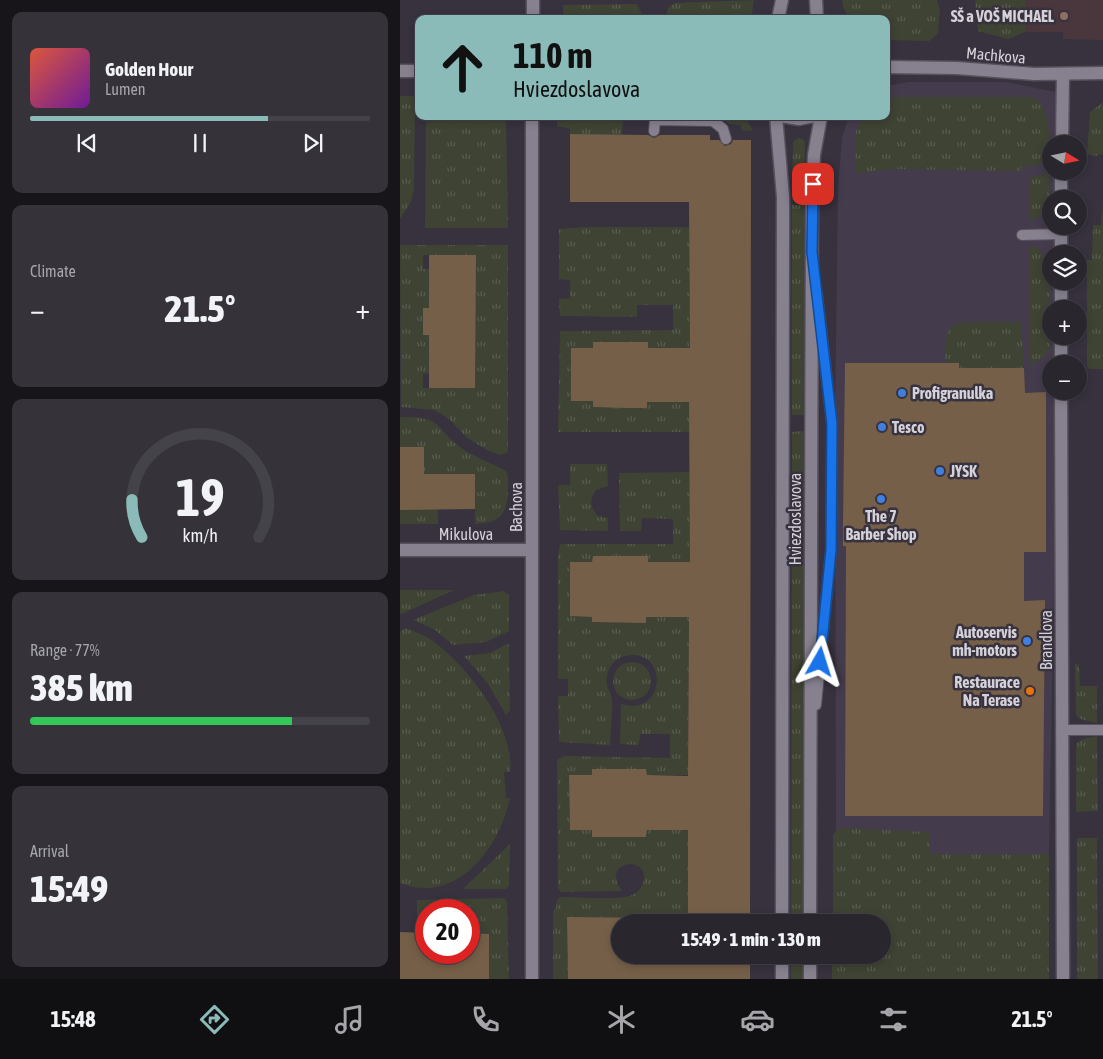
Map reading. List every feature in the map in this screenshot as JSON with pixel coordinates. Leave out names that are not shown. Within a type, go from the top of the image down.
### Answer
[{"type":"street","points":[[532,15],[533,0]]},
{"type":"street","points":[[779,15],[782,0]]},
{"type":"street","points":[[816,0],[817,15]]},
{"type":"street","name":"Machkova","points":[[890,67],[924,66],[1034,74],[1103,73]]},
{"type":"street","points":[[400,71],[415,71]]},
{"type":"street","points":[[1062,135],[1063,74]]},
{"type":"street","name":"Bachova","points":[[532,120],[532,979]]},
{"type":"street","name":"Hviezdoslavova","points":[[776,120],[783,197],[782,914]]},
{"type":"street","name":"Hviezdoslavova","points":[[810,914],[812,252],[814,155],[820,120]]},
{"type":"street","name":"Brandlova","points":[[1061,400],[1062,979]]},
{"type":"street","name":"Mikulova","points":[[400,550],[532,550]]},
{"type":"street","points":[[782,964],[782,979]]},
{"type":"street","points":[[810,964],[810,979]]},
{"type":"lane","points":[[654,131],[655,120]]},
{"type":"lane","points":[[694,120],[713,121],[722,129],[726,139]]},
{"type":"lane","points":[[1022,235],[1042,232]]},
{"type":"lane","points":[[811,755],[831,550],[832,424],[812,252]]},
{"type":"lane","points":[[1062,730],[1103,730]]},
{"type":"shaded area","name":"SŠ a VOŠ MICHAEL","points":[[1025,0],[1103,0],[1103,40],[1063,39],[1063,32],[1025,32]]},
{"type":"shaded area","points":[[909,82],[1006,82],[1056,92],[1056,135],[1042,135],[1042,180],[1056,180],[1055,190],[1042,190],[1042,235],[1055,235],[1055,245],[1042,245],[1042,290],[1055,290],[1055,300],[1042,300],[1042,345],[1055,345],[1054,355],[1042,355],[1042,400],[1054,400],[1054,580],[1049,854],[929,854],[928,832],[836,830],[835,415],[838,189],[842,138],[848,120],[890,120],[890,85]]},
{"type":"green space","points":[[754,0],[752,15],[666,15],[668,8],[674,3]]},
{"type":"green space","points":[[842,0],[937,0],[940,9],[938,34],[929,41],[890,40],[890,15],[847,15]]},
{"type":"green space","points":[[975,0],[1025,0],[1025,32],[1008,39],[978,31]]},
{"type":"green space","points":[[637,4],[642,15],[563,15],[563,5]]},
{"type":"green space","points":[[400,96],[413,96],[415,98],[414,190],[411,202],[400,219]]},
{"type":"green space","points":[[894,97],[1033,97],[1044,110],[1049,135],[1042,135],[1042,164],[1021,167],[1021,171],[894,169],[855,173],[856,131],[862,120],[890,120],[890,98]]},
{"type":"green space","points":[[1103,102],[1103,154],[1095,156],[1088,154],[1090,112]]},
{"type":"green space","points":[[426,120],[506,120],[508,228],[425,228]]},
{"type":"green space","points":[[557,120],[623,120],[622,135],[570,134],[570,129],[557,126]]},
{"type":"green space","points":[[726,120],[746,120],[753,131],[741,130],[741,125],[729,124]]},
{"type":"green space","points":[[799,138],[804,140],[805,143],[804,189],[792,189],[793,143],[794,140]]},
{"type":"green space","points":[[1042,174],[1042,180],[1049,180],[1049,190],[1042,190],[1042,214],[1030,221],[1029,177]]},
{"type":"green space","points":[[1103,204],[1103,369],[1090,369],[1087,366],[1087,260],[1092,260],[1093,225],[1101,225]]},
{"type":"green space","points":[[792,205],[804,205],[804,415],[792,415]]},
{"type":"green space","points":[[589,227],[689,227],[690,348],[648,348],[593,343],[593,348],[571,348],[571,401],[593,401],[593,407],[611,407],[647,402],[689,402],[689,432],[558,432],[560,331],[673,330],[673,305],[637,305],[637,317],[560,316],[559,299],[570,298],[570,280],[559,279],[559,229]]},
{"type":"green space","points":[[400,245],[508,245],[508,452],[501,455],[487,450],[466,437],[448,418],[434,410],[401,407]],"holes":[[[423,255],[475,255],[474,388],[423,388],[423,374],[429,373],[429,335],[423,335],[423,308],[429,308],[429,269],[423,269]]]},
{"type":"green space","points":[[1029,245],[1039,249],[1042,254],[1042,290],[1050,290],[1050,300],[1042,300],[1042,345],[1050,346],[1046,355],[1042,355],[1042,358],[1029,366]]},
{"type":"green space","points":[[962,322],[1021,322],[1024,368],[968,368],[967,392],[959,392],[959,363],[945,363],[945,344],[951,329]]},
{"type":"green space","points":[[400,417],[415,417],[432,421],[463,449],[506,471],[508,476],[507,499],[504,511],[500,516],[491,522],[475,524],[475,474],[438,474],[438,524],[400,524],[400,510],[424,509],[424,447],[400,447]]},
{"type":"green space","points":[[804,431],[803,914],[791,914],[792,432]]},
{"type":"green space","points":[[570,464],[607,464],[608,486],[596,490],[591,504],[598,516],[608,518],[608,531],[560,530],[558,485],[570,485]]},
{"type":"green space","points":[[690,472],[690,563],[648,562],[648,556],[593,556],[592,562],[570,562],[570,616],[592,617],[593,622],[611,622],[611,617],[646,623],[646,617],[689,617],[688,775],[647,775],[646,769],[592,769],[592,775],[569,776],[570,830],[592,830],[592,837],[645,837],[646,830],[688,830],[688,914],[611,914],[611,917],[567,917],[568,979],[553,979],[553,911],[556,908],[557,900],[560,897],[605,898],[630,896],[641,887],[644,874],[641,868],[627,864],[617,872],[616,880],[622,891],[561,892],[558,888],[557,760],[564,756],[670,758],[670,734],[640,734],[639,745],[620,744],[621,704],[636,706],[647,701],[654,692],[657,681],[655,670],[649,661],[639,656],[625,656],[610,666],[606,682],[611,695],[612,706],[610,745],[559,742],[558,696],[568,696],[568,679],[558,679],[558,554],[560,544],[673,544],[673,519],[642,518],[641,531],[620,531],[619,473]]},
{"type":"green space","points":[[400,590],[454,590],[402,614],[400,613]]},
{"type":"green space","points":[[504,591],[509,596],[509,631],[486,642],[453,645],[435,630],[413,620],[474,595]]},
{"type":"green space","points":[[405,628],[430,639],[444,650],[472,680],[496,716],[505,735],[509,754],[510,772],[504,772],[506,798],[510,798],[505,817],[497,835],[486,852],[473,868],[457,879],[440,886],[421,888],[400,883],[400,632]]},
{"type":"green space","points":[[507,644],[509,645],[510,710],[506,715],[488,684],[464,656],[490,653]]},
{"type":"green space","points":[[632,662],[645,668],[651,681],[645,694],[632,700],[619,694],[613,681],[619,668]]},
{"type":"green space","points":[[1075,664],[1079,665],[1080,686],[1097,686],[1097,723],[1080,719],[1076,715]]},
{"type":"green space","points":[[1097,736],[1098,811],[1076,812],[1076,744],[1083,739]]},
{"type":"green space","points":[[843,828],[929,832],[930,854],[1049,854],[1049,979],[832,979],[832,964],[891,964],[891,914],[833,914],[833,836],[836,830]]},
{"type":"green space","points":[[1077,838],[1097,838],[1098,979],[1077,979]]},
{"type":"green space","points":[[510,844],[509,885],[506,889],[463,889]]},
{"type":"green space","points":[[504,898],[507,902],[509,979],[489,979],[489,934],[480,934],[480,899],[460,899]]},
{"type":"green space","points":[[791,964],[803,964],[803,979],[791,979]]},
{"type":"building","points":[[570,134],[648,135],[654,138],[660,135],[710,135],[710,140],[719,140],[725,146],[731,144],[733,140],[751,140],[750,914],[688,914],[688,830],[646,830],[646,837],[592,837],[592,830],[570,830],[569,775],[592,775],[592,769],[646,769],[647,775],[688,776],[689,617],[646,617],[646,623],[592,622],[592,617],[570,616],[570,562],[592,562],[593,556],[648,556],[648,562],[690,562],[689,402],[647,402],[647,408],[628,408],[593,407],[593,401],[571,401],[571,348],[593,348],[593,342],[648,342],[648,348],[690,348],[689,202],[570,202]]},
{"type":"building","points":[[429,255],[476,255],[475,388],[429,388],[429,335],[423,335],[423,308],[429,308]]},
{"type":"building","points":[[845,363],[959,363],[959,368],[1024,368],[1025,393],[1042,392],[1042,400],[1046,400],[1046,552],[1024,552],[1024,601],[1045,600],[1043,816],[845,816],[846,546],[843,546]]},
{"type":"building","points":[[400,447],[424,447],[424,474],[475,474],[475,509],[400,510]]},
{"type":"building","points":[[567,917],[611,917],[611,964],[750,964],[750,979],[568,979]]},
{"type":"building","points":[[400,932],[415,933],[415,964],[480,964],[480,934],[489,934],[489,979],[400,979]]},
{"type":"place","name":"SŠ a VOŠ MICHAEL","points":[[1064,16]]},
{"type":"place","name":"Profigranulka","points":[[902,393]]},
{"type":"place","name":"Tesco","points":[[882,427]]},
{"type":"place","name":"JYSK","points":[[940,471]]},
{"type":"place","name":"The 7 Barber Shop","points":[[881,499]]},
{"type":"place","name":"Autoservis mh-motors","points":[[1027,641]]},
{"type":"place","name":"Restaurace Na Terase","points":[[1030,691]]},
{"type":"route","points":[[813,184],[812,252],[832,424],[831,550],[820,662]]}]
